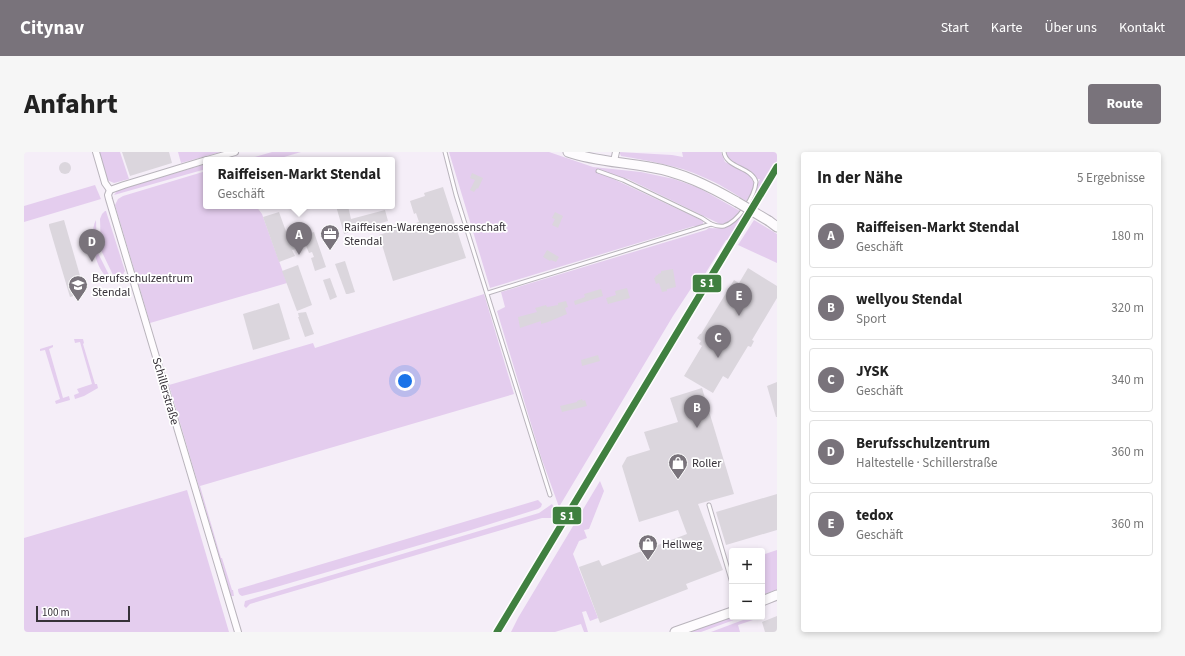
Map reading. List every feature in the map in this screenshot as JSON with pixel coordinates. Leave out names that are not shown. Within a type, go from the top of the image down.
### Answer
[{"type":"main road","points":[[568,152],[582,156],[615,157],[682,175],[710,187],[777,227]]},
{"type":"main road","points":[[765,600],[777,595]]},
{"type":"main road","points":[[676,632],[729,613]]},
{"type":"street","name":"Schillerstraße","points":[[96,152],[105,182],[110,190],[108,195],[129,269],[238,632]]},
{"type":"street","points":[[218,157],[235,152]]},
{"type":"street","points":[[110,190],[124,184],[203,161]]},
{"type":"lane","points":[[445,152],[456,195],[488,293],[550,495]]},
{"type":"lane","points":[[598,171],[623,180],[712,224],[722,227],[736,219],[748,202],[756,184],[755,178],[728,160],[724,156],[724,152]]},
{"type":"lane","points":[[488,293],[712,224]]},
{"type":"lane","points":[[709,505],[729,573]]},
{"type":"shaded area","points":[[99,152],[120,152],[129,179],[114,183],[107,180]]},
{"type":"shaded area","points":[[178,152],[221,152],[181,163]]},
{"type":"shaded area","points":[[272,152],[301,152],[284,157],[254,157]]},
{"type":"shaded area","points":[[449,152],[549,152],[593,167],[641,172],[674,179],[699,188],[740,211],[729,222],[720,224],[628,179],[605,175],[703,221],[703,224],[698,227],[694,226],[490,288]]},
{"type":"shaded area","points":[[619,152],[683,157],[682,152],[721,152],[725,162],[744,171],[752,177],[754,180],[754,186],[746,201],[709,179],[683,169],[621,156]]},
{"type":"shaded area","points":[[725,152],[777,152],[777,161],[751,204],[749,202],[760,179],[757,179],[751,173],[727,158]]},
{"type":"shaded area","points":[[203,165],[203,170],[114,195],[121,189]]},
{"type":"shaded area","points":[[203,172],[203,209],[258,209],[262,214],[287,283],[150,323],[115,205],[118,199],[123,196]]},
{"type":"shaded area","points":[[95,185],[101,199],[24,222],[24,206]]},
{"type":"shaded area","points":[[105,211],[125,271],[122,276],[118,278],[113,275],[101,250],[100,219]]},
{"type":"shaded area","points":[[743,213],[746,214],[730,241],[726,240],[705,274],[692,287],[673,316],[559,507],[541,457],[497,311],[505,307],[501,292],[709,228],[729,226]]},
{"type":"shaded area","points":[[96,220],[97,251],[111,279],[105,276],[101,270],[94,253],[93,234]]},
{"type":"shaded area","points":[[754,220],[777,234],[777,263],[738,245]]},
{"type":"shaded area","points":[[484,294],[514,394],[200,486],[221,558],[233,590],[234,596],[231,596],[169,385],[313,343],[315,348]]},
{"type":"shaded area","points":[[74,339],[83,339],[83,344],[95,384],[97,384],[98,388],[75,399],[74,395],[79,393],[77,389],[92,384],[80,342],[75,343]]},
{"type":"shaded area","points":[[53,345],[53,347],[49,349],[63,398],[69,396],[70,400],[56,404],[55,401],[60,399],[45,350],[40,351],[40,349]]},
{"type":"shaded area","points":[[600,481],[604,491],[589,529],[584,530],[587,538],[579,541],[573,554],[598,618],[590,621],[586,611],[582,612],[588,632],[584,632],[581,624],[555,632],[511,632],[518,618]]},
{"type":"shaded area","points":[[187,490],[229,632],[24,632],[24,538]]},
{"type":"shaded area","points":[[538,500],[542,504],[538,509],[471,530],[266,590],[242,596],[238,592],[238,589]]},
{"type":"shaded area","points":[[552,504],[556,511],[552,518],[542,518],[250,604],[246,608],[244,606],[245,601],[539,513]]},
{"type":"shaded area","points":[[777,550],[777,590],[765,594],[765,584],[765,554]]},
{"type":"shaded area","points":[[729,617],[729,620],[734,620],[701,632],[687,632]]},
{"type":"shaded area","points":[[743,620],[753,620],[738,625],[740,632],[711,632]]},
{"type":"building","points":[[122,152],[169,152],[172,163],[130,176]]},
{"type":"building","points":[[65,162],[69,164],[71,168],[69,172],[65,174],[61,172],[59,168],[61,164]]},
{"type":"building","points":[[472,173],[483,178],[478,189],[477,188],[474,192],[470,190],[475,180],[470,178]]},
{"type":"building","points":[[443,187],[466,258],[393,281],[379,235],[419,222],[416,213],[414,214],[410,201],[425,196],[424,193]]},
{"type":"building","points":[[337,209],[349,209],[351,219],[385,210],[388,221],[344,234]]},
{"type":"building","points":[[279,212],[288,237],[291,235],[296,249],[292,250],[295,256],[279,262],[263,217]]},
{"type":"building","points":[[555,212],[563,216],[558,228],[552,225],[555,219],[552,218]]},
{"type":"building","points":[[64,220],[85,293],[70,297],[49,226],[49,224]]},
{"type":"building","points":[[314,232],[326,267],[315,271],[311,258],[314,257],[312,252],[309,253],[302,236]]},
{"type":"building","points":[[547,250],[559,257],[556,262],[550,261],[543,257]]},
{"type":"building","points":[[345,261],[355,292],[348,294],[346,294],[335,264]]},
{"type":"building","points":[[298,265],[312,305],[297,311],[282,271]]},
{"type":"building","points":[[748,268],[777,286],[777,298],[752,340],[754,341],[751,347],[748,346],[728,379],[723,376],[713,393],[684,376],[702,346],[699,344],[701,341],[697,338],[701,334],[734,280],[739,283]]},
{"type":"building","points":[[673,269],[676,287],[662,292],[659,283],[656,284],[654,278],[661,273],[661,271]]},
{"type":"building","points":[[330,278],[337,297],[330,300],[323,280]]},
{"type":"building","points":[[627,288],[630,298],[608,304],[606,298],[616,295],[615,291]]},
{"type":"building","points":[[601,289],[603,296],[575,305],[574,301],[585,297],[584,294]]},
{"type":"building","points":[[566,301],[568,307],[565,308],[567,314],[548,322],[541,324],[541,321],[520,328],[518,317],[537,312],[535,308],[546,305],[547,307],[558,305],[558,303]]},
{"type":"building","points":[[279,303],[290,339],[253,350],[243,314]]},
{"type":"building","points":[[306,312],[314,334],[305,337],[298,313]]},
{"type":"building","points":[[598,355],[600,361],[582,366],[581,360]]},
{"type":"building","points":[[777,382],[777,417],[776,417],[767,386]]},
{"type":"building","points":[[702,388],[734,494],[698,504],[723,570],[686,584],[688,589],[600,623],[579,567],[599,560],[602,566],[687,534],[678,510],[639,522],[622,466],[627,457],[650,450],[644,432],[678,422],[670,398]]},
{"type":"building","points":[[582,399],[583,401],[585,400],[587,406],[562,412],[560,406],[577,402]]},
{"type":"building","points":[[777,494],[777,530],[726,545],[716,512]]},
{"type":"building","points":[[777,616],[777,632],[765,632],[762,622]]},
{"type":"transit line","points":[[497,632],[777,167]]},
{"type":"place","name":"Raiffeisen-Warengenossenschaft Stendal","points":[[330,251]]},
{"type":"place","name":"Raiffeisen-Markt Stendal","points":[[299,255]]},
{"type":"place","name":"Berufsschulzentrum","points":[[92,262]]},
{"type":"place","name":"Berufsschulzentrum Stendal","points":[[78,302]]},
{"type":"place","name":"tedox","points":[[739,316]]},
{"type":"place","name":"JYSK","points":[[718,358]]},
{"type":"place","name":"wellyou Stendal","points":[[697,428]]},
{"type":"place","name":"Roller","points":[[678,480]]},
{"type":"place","name":"Hellweg","points":[[648,561]]}]
